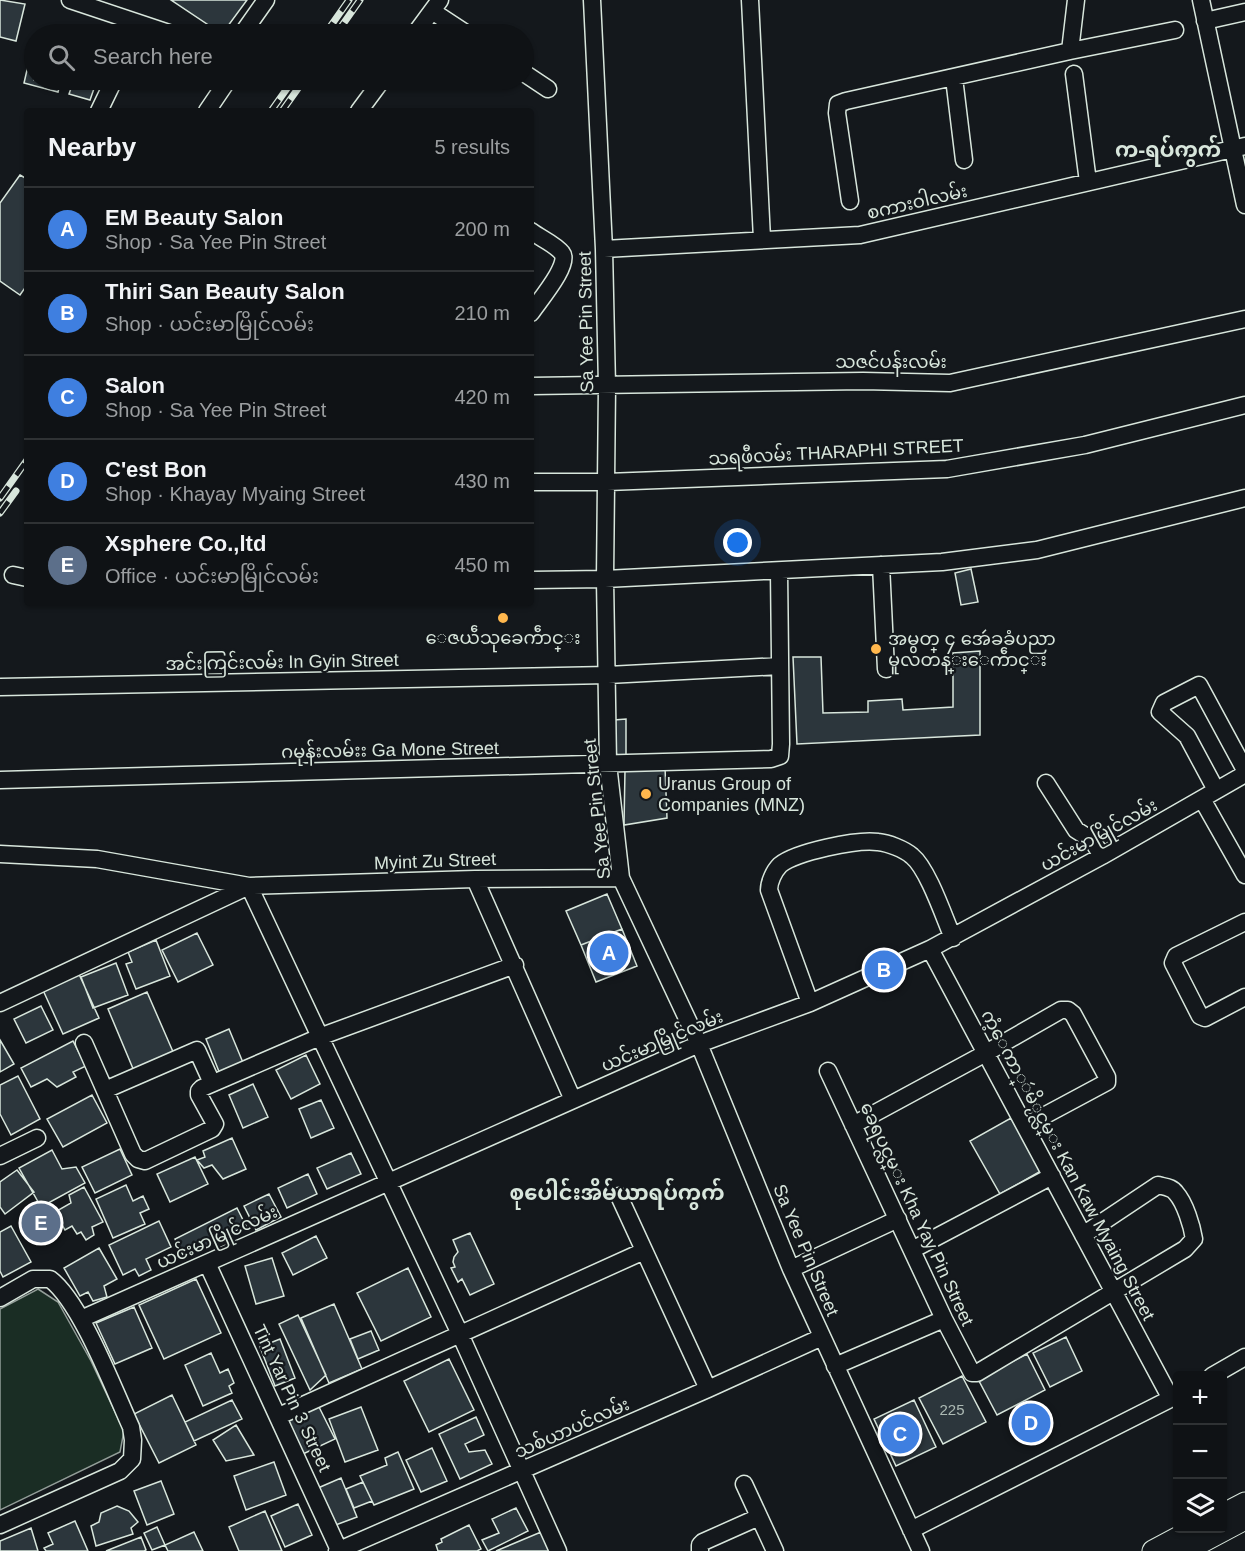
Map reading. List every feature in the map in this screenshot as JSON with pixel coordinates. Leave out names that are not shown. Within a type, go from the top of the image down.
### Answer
[{"type":"main road","points":[[1227,1512],[1245,1503]]},
{"type":"main road","points":[[1185,1551],[1245,1519]]},
{"type":"main road","points":[[1153,1551],[1187,1533]]},
{"type":"street","points":[[70,0],[95,4],[129,24]]},
{"type":"street","points":[[249,24],[266,0]]},
{"type":"street","name":"Sa Yee Pin Street","points":[[592,0],[604,249],[607,386],[605,579],[608,764],[621,878],[699,1044],[791,1269],[921,1551]]},
{"type":"street","points":[[750,0],[762,240]]},
{"type":"street","points":[[1070,51],[1076,0]]},
{"type":"street","points":[[1201,0],[1238,148],[1245,206]]},
{"type":"street","points":[[422,24],[436,6],[456,24]]},
{"type":"street","points":[[1205,21],[1245,12]]},
{"type":"street","points":[[850,201],[837,113],[838,104],[846,100],[1175,30]]},
{"type":"street","points":[[1074,74],[1088,182]]},
{"type":"street","points":[[954,78],[964,160]]},
{"type":"street","points":[[534,80],[548,89]]},
{"type":"street","points":[[100,108],[109,90]]},
{"type":"street","points":[[209,108],[221,90]]},
{"type":"street","points":[[361,108],[375,90]]},
{"type":"street","name":"စကားဝါလမ်း","points":[[604,249],[860,235],[1238,148]]},
{"type":"street","points":[[534,233],[562,253],[565,259],[562,269],[534,308]]},
{"type":"street","name":"သဇင်ပန်းလမ်း","points":[[534,386],[863,381],[950,383],[1245,319]]},
{"type":"street","name":"သရဖီလမ်း THARAPHI STREET","points":[[534,482],[607,482],[947,469],[1085,445],[1245,405]]},
{"type":"street","points":[[534,580],[605,579],[942,562],[1037,550],[1245,498]]},
{"type":"street","points":[[881,565],[886,669]]},
{"type":"street","points":[[778,571],[780,666]]},
{"type":"street","name":"အင်းကြင်းလမ်း In Gyin Street","points":[[0,687],[608,675],[780,666]]},
{"type":"street","name":"ဂမုန်းလမ်းး Ga Mone Street","points":[[0,780],[771,759],[780,756],[780,666]]},
{"type":"street","points":[[1245,772],[1199,685],[1164,703],[1160,712],[1187,736],[1209,795],[1245,875]]},
{"type":"street","name":"ယင်းမာမြိုင်လမ်း","points":[[81,1319],[699,1044],[810,1003],[930,949],[1102,856],[1245,772]]},
{"type":"street","points":[[1046,783],[1076,830],[1092,840],[1102,856]]},
{"type":"street","points":[[810,1003],[769,890],[769,882],[779,866],[796,856],[840,845],[878,842],[898,848],[911,855],[921,866],[953,938]]},
{"type":"street","points":[[0,854],[97,859],[249,886]]},
{"type":"street","name":"Myint Zu Street","points":[[249,886],[475,879],[621,878]]},
{"type":"street","points":[[475,879],[573,1100]]},
{"type":"street","points":[[0,1003],[249,886]]},
{"type":"street","points":[[249,886],[322,1036],[558,1551]]},
{"type":"street","points":[[1245,922],[1176,957],[1173,963],[1200,1016],[1205,1018],[1212,1016],[1245,997]]},
{"type":"street","name":"ကံ့ေကာ္ဴမိႂင္လမ္း Kan Kaw Myaing Street","points":[[930,949],[1114,1292],[1173,1395]]},
{"type":"street","points":[[84,1043],[133,1154],[145,1161],[212,1129],[215,1124],[199,1091],[212,1083],[322,1036],[515,965]]},
{"type":"street","points":[[853,1125],[1061,1010],[1068,1010],[1073,1014],[1107,1077],[1107,1082],[1025,1126]]},
{"type":"street","points":[[105,1090],[197,1050],[212,1083]]},
{"type":"street","name":"ခေရပင္လမ္း Kha Yay Pin Street","points":[[828,1071],[944,1319],[972,1373],[977,1373],[1114,1292]]},
{"type":"street","points":[[0,1156],[37,1138]]},
{"type":"street","points":[[912,1250],[1052,1176]]},
{"type":"street","points":[[1083,1235],[1158,1185],[1170,1187],[1177,1193],[1192,1226],[1194,1239],[1185,1249],[1114,1292]]},
{"type":"street","points":[[619,1196],[708,1389]]},
{"type":"street","points":[[791,1269],[898,1220]]},
{"type":"street","points":[[279,1416],[644,1251]]},
{"type":"street","name":"Tint Yar Pin 3 Street","points":[[207,1263],[279,1416],[338,1550]]},
{"type":"street","points":[[0,1298],[33,1280],[50,1278],[57,1284],[81,1319],[131,1427],[133,1440],[132,1459],[120,1471],[0,1525]]},
{"type":"street","points":[[835,1366],[944,1319]]},
{"type":"street","name":"သစ်ယာပင်လမ်း","points":[[338,1550],[522,1472],[822,1337]]},
{"type":"street","points":[[1221,1371],[1245,1357]]},
{"type":"street","points":[[911,1530],[1173,1398]]},
{"type":"street","points":[[744,1484],[775,1551]]},
{"type":"street","points":[[700,1551],[700,1545],[703,1542],[759,1517]]},
{"type":"green space","points":[[38,1289],[58,1302],[91,1361],[124,1431],[120,1452],[0,1510],[0,1309]]},
{"type":"building","points":[[0,0],[25,4],[16,41],[0,37]]},
{"type":"building","points":[[171,0],[247,0],[229,24],[207,24]]},
{"type":"building","points":[[70,90],[94,90],[90,100],[69,94]]},
{"type":"building","points":[[20,175],[24,177],[24,289],[20,295],[0,281],[0,203]]},
{"type":"building","points":[[971,569],[978,602],[961,605],[955,573]]},
{"type":"building","points":[[980,651],[980,735],[797,744],[793,657],[821,657],[823,713],[868,712],[868,701],[902,699],[903,710],[953,707],[953,653]]},
{"type":"building","points":[[626,719],[626,759],[614,759],[614,720]]},
{"type":"building","name":"Uranus Group of Companies (MNZ)","points":[[665,767],[667,818],[624,825],[625,770]]},
{"type":"building","points":[[607,894],[622,929],[581,945],[566,911]]},
{"type":"building","points":[[622,929],[637,966],[596,982],[581,945]]},
{"type":"building","points":[[197,933],[213,965],[178,982],[162,950]]},
{"type":"building","points":[[156,940],[170,976],[136,989],[126,964],[132,962],[128,952]]},
{"type":"building","points":[[116,963],[128,995],[93,1008],[81,977]]},
{"type":"building","points":[[78,972],[99,1018],[63,1034],[42,988]]},
{"type":"building","points":[[147,992],[174,1054],[134,1071],[108,1009]]},
{"type":"building","points":[[41,1006],[53,1030],[26,1043],[14,1019]]},
{"type":"building","points":[[229,1029],[244,1065],[220,1074],[206,1039]]},
{"type":"building","points":[[0,1040],[14,1064],[0,1072]]},
{"type":"building","points":[[73,1041],[86,1066],[73,1072],[76,1077],[57,1087],[47,1079],[31,1087],[21,1068]]},
{"type":"building","points":[[306,1055],[320,1084],[291,1099],[276,1070]]},
{"type":"building","points":[[18,1076],[40,1119],[11,1135],[0,1114],[0,1085]]},
{"type":"building","points":[[253,1084],[268,1117],[243,1128],[229,1095]]},
{"type":"building","points":[[92,1095],[107,1123],[63,1147],[47,1119]]},
{"type":"building","points":[[321,1100],[334,1128],[311,1138],[299,1109]]},
{"type":"building","points":[[1011,1118],[1041,1171],[1000,1194],[970,1141]]},
{"type":"building","points":[[232,1138],[246,1169],[223,1179],[212,1165],[204,1168],[197,1160],[205,1157],[203,1151]]},
{"type":"building","points":[[120,1149],[132,1175],[95,1193],[82,1167]]},
{"type":"building","points":[[52,1150],[62,1169],[76,1167],[85,1183],[41,1207],[19,1168]]},
{"type":"building","points":[[351,1153],[361,1174],[327,1189],[317,1168]]},
{"type":"building","points":[[195,1157],[208,1184],[170,1202],[157,1174]]},
{"type":"building","points":[[17,1170],[34,1192],[5,1214],[0,1207],[0,1182]]},
{"type":"building","points":[[308,1174],[317,1194],[287,1208],[278,1188]]},
{"type":"building","points":[[126,1185],[133,1201],[143,1196],[149,1209],[140,1213],[145,1224],[113,1238],[96,1199]]},
{"type":"building","points":[[84,1187],[103,1222],[92,1227],[94,1235],[86,1240],[81,1232],[77,1234],[72,1226],[65,1230],[55,1212],[71,1203],[69,1195]]},
{"type":"building","points":[[269,1194],[281,1217],[256,1230],[244,1206]]},
{"type":"building","points":[[45,1205],[57,1232],[38,1241],[25,1214]]},
{"type":"building","points":[[237,1208],[246,1226],[184,1257],[175,1239]]},
{"type":"building","points":[[159,1221],[171,1247],[146,1259],[151,1270],[139,1276],[135,1269],[123,1275],[109,1245]]},
{"type":"building","points":[[11,1226],[31,1262],[3,1277],[0,1271],[0,1232]]},
{"type":"building","points":[[470,1233],[494,1284],[470,1295],[462,1279],[458,1282],[451,1268],[455,1267],[454,1257],[458,1252],[453,1240]]},
{"type":"building","points":[[316,1236],[327,1258],[293,1275],[282,1253]]},
{"type":"building","points":[[99,1248],[117,1279],[104,1286],[107,1297],[93,1301],[88,1292],[80,1296],[64,1268]]},
{"type":"building","points":[[272,1258],[284,1296],[256,1304],[245,1266]]},
{"type":"building","points":[[408,1268],[431,1317],[381,1341],[357,1293]]},
{"type":"building","points":[[196,1279],[221,1333],[164,1359],[139,1305]]},
{"type":"building","points":[[334,1304],[362,1369],[329,1383],[301,1318]]},
{"type":"building","points":[[134,1307],[152,1348],[115,1364],[96,1323]]},
{"type":"building","points":[[298,1315],[326,1375],[310,1390],[279,1324]]},
{"type":"building","points":[[371,1331],[379,1350],[358,1359],[350,1339]]},
{"type":"building","points":[[1066,1337],[1082,1371],[1050,1387],[1033,1353]]},
{"type":"building","points":[[280,1339],[295,1378],[275,1386],[260,1347]]},
{"type":"building","points":[[211,1353],[220,1373],[228,1369],[234,1383],[229,1386],[232,1393],[203,1406],[185,1365]]},
{"type":"building","points":[[1027,1354],[1045,1390],[997,1415],[978,1379]]},
{"type":"building","points":[[449,1359],[474,1410],[429,1432],[404,1381]]},
{"type":"building","points":[[962,1376],[986,1422],[943,1444],[919,1398]]},
{"type":"building","points":[[172,1395],[196,1445],[159,1463],[134,1414]]},
{"type":"building","points":[[232,1400],[242,1419],[194,1441],[185,1422]]},
{"type":"building","points":[[914,1400],[936,1447],[896,1466],[874,1419]]},
{"type":"building","points":[[1037,1404],[1050,1427],[1024,1442],[1011,1419]]},
{"type":"building","points":[[318,1405],[335,1439],[303,1454],[286,1420]]},
{"type":"building","points":[[361,1407],[378,1450],[345,1462],[329,1419]]},
{"type":"building","points":[[476,1417],[484,1435],[465,1444],[469,1452],[485,1450],[492,1464],[460,1479],[439,1434]]},
{"type":"building","points":[[236,1425],[254,1455],[226,1461],[213,1440]]},
{"type":"building","points":[[432,1448],[447,1481],[421,1492],[406,1460]]},
{"type":"building","points":[[398,1452],[414,1489],[374,1505],[360,1476],[387,1465],[385,1458]]},
{"type":"building","points":[[274,1462],[286,1495],[246,1510],[234,1476]]},
{"type":"building","points":[[341,1478],[357,1517],[333,1526],[318,1488]]},
{"type":"building","points":[[161,1481],[174,1514],[147,1525],[134,1491]]},
{"type":"building","points":[[363,1482],[372,1501],[354,1508],[346,1489]]},
{"type":"building","points":[[298,1504],[312,1535],[285,1547],[271,1516]]},
{"type":"building","points":[[117,1506],[129,1511],[138,1522],[131,1528],[133,1534],[96,1546],[91,1526],[99,1522],[101,1513]]},
{"type":"building","points":[[516,1508],[528,1531],[488,1551],[482,1540],[499,1533],[492,1519]]},
{"type":"building","points":[[265,1511],[282,1551],[239,1551],[229,1527]]},
{"type":"building","points":[[75,1521],[88,1551],[46,1551],[44,1548],[53,1544],[48,1533]]},
{"type":"building","points":[[469,1525],[481,1549],[477,1551],[438,1551],[436,1545],[442,1542],[441,1539]]},
{"type":"building","points":[[157,1527],[165,1545],[152,1550],[144,1533]]},
{"type":"building","points":[[31,1528],[38,1551],[0,1551],[0,1541]]},
{"type":"building","points":[[194,1532],[203,1551],[168,1551],[165,1545]]},
{"type":"building","points":[[541,1532],[549,1551],[496,1551]]},
{"type":"building","points":[[141,1537],[146,1550],[144,1551],[106,1551]]},
{"type":"railway","points":[[332,24],[349,0]]},
{"type":"railway","points":[[343,24],[360,0]]},
{"type":"railway","points":[[273,108],[286,90]]},
{"type":"railway","points":[[284,108],[297,90]]},
{"type":"railway","points":[[0,498],[24,464]]},
{"type":"railway","points":[[0,513],[16,491]]},
{"type":"place","name":"ေဇယဵသုခေကဵာင္း","points":[[503,618]]},
{"type":"place","name":"အမွတ္ ၄ အေဴခခံပညာ မူလတန္းေကဵာင္း","points":[[876,649]]},
{"type":"place","name":"Uranus Group of Companies (MNZ)","points":[[646,794]]},
{"type":"place","name":"EM Beauty Salon","points":[[609,953]]},
{"type":"place","name":"Thiri San Beauty Salon","points":[[884,970]]},
{"type":"place","name":"Xsphere Co.,ltd","points":[[41,1223]]},
{"type":"place","name":"C'est Bon","points":[[1031,1423]]},
{"type":"place","name":"Salon","points":[[900,1434]]},
{"type":"district","name":"က-ရပ်ကွက်","points":[[1168,150]]},
{"type":"district","name":"စုပေါင်းအိမ်ယာရပ်ကွက်","points":[[617,1193]]}]
